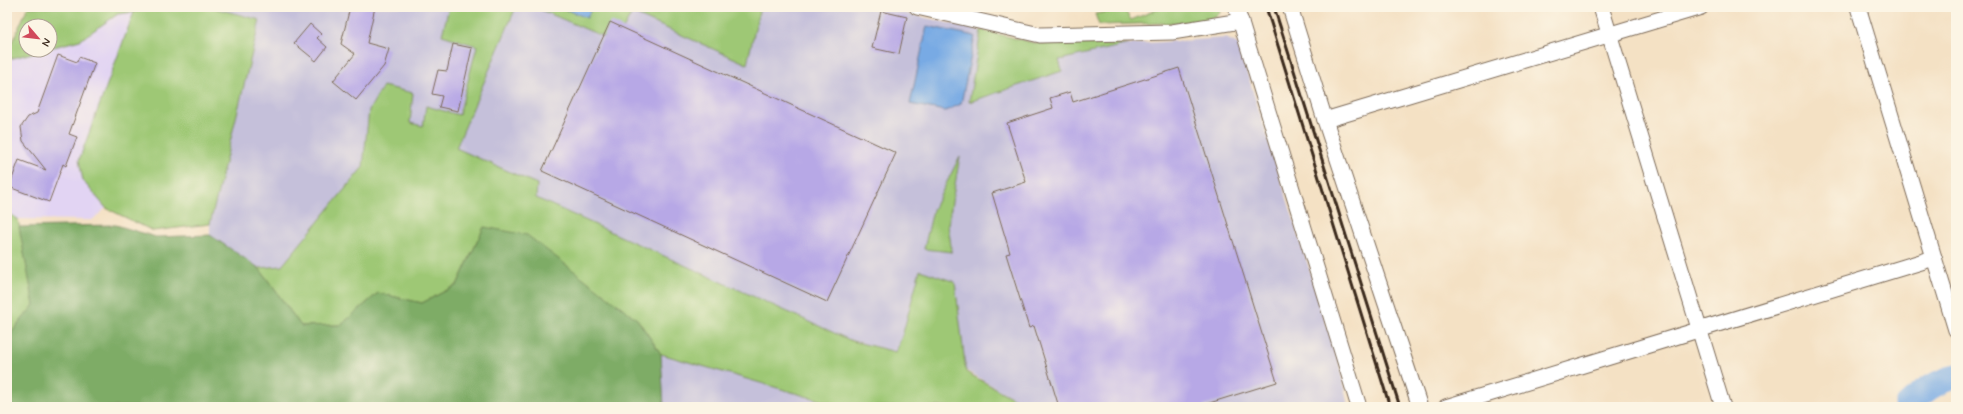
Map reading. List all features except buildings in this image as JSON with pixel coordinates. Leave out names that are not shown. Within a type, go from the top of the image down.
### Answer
[{"type":"street","points":[[917,7],[1040,35],[1172,32],[1238,14],[1359,407]]},
{"type":"street","points":[[1290,7],[1325,120],[1420,407]]},
{"type":"street","points":[[1601,7],[1723,407]]},
{"type":"street","points":[[1325,120],[1701,7]]},
{"type":"street","points":[[1858,7],[1956,330]]},
{"type":"street","points":[[1446,407],[1934,258]]},
{"type":"shaded area","points":[[210,7],[560,7],[587,18],[592,7],[879,7],[1035,43],[1129,44],[1226,38],[1238,44],[1339,363],[1348,407],[1029,407],[903,334],[896,352],[642,285],[369,110],[363,167],[282,266],[259,268],[210,235],[210,224],[260,20]]},
{"type":"shaded area","points":[[134,12],[80,160],[83,181],[106,208],[92,220],[18,219],[7,212],[7,58],[58,58],[58,46],[80,40],[118,14]]},
{"type":"shaded area","points":[[640,352],[661,354],[843,407],[642,407]]},
{"type":"green space","points":[[28,7],[133,7],[134,12],[118,14],[80,40],[58,46],[58,18],[23,18]]},
{"type":"green space","points":[[157,7],[210,7],[260,20],[210,224],[153,231],[106,208],[83,181],[79,160],[134,12]]},
{"type":"green space","points":[[449,7],[516,7],[456,148],[537,184],[536,198],[852,341],[896,352],[903,333],[920,270],[955,282],[966,372],[1029,407],[843,407],[661,354],[637,319],[484,227],[457,285],[422,303],[378,293],[341,325],[301,326],[259,268],[282,266],[363,167],[369,110],[383,86],[413,93],[410,123],[423,126],[426,106],[459,115],[477,46],[442,35]]},
{"type":"green space","points":[[534,7],[560,7],[587,18],[592,7],[760,7],[747,64],[632,13],[616,42]]},
{"type":"green space","points":[[1163,7],[1222,7],[1219,14],[1206,22],[1099,25],[1095,14],[1124,9],[1131,20]]},
{"type":"green space","points":[[18,29],[18,57],[10,59],[8,51]]},
{"type":"green space","points":[[981,30],[1035,43],[1129,44],[1059,60],[1062,71],[969,102]]},
{"type":"green space","points":[[960,156],[948,225],[952,252],[924,249],[933,210]]},
{"type":"green space","points":[[7,212],[18,219],[34,305],[7,338]]},
{"type":"green space","points":[[116,225],[156,237],[210,235],[259,268],[301,326],[341,325],[378,293],[422,303],[457,285],[484,227],[527,235],[637,319],[661,354],[664,407],[7,407],[7,338],[34,305],[19,227]]},
{"type":"water","points":[[560,7],[592,7],[587,18]]},
{"type":"water","points":[[927,26],[975,36],[961,104],[945,111],[910,104]]},
{"type":"waterway","points":[[1906,407],[1929,388],[1942,381],[1956,377]]},
{"type":"railway","points":[[1266,7],[1390,407]]},
{"type":"railway","points":[[1274,7],[1400,407]]}]
